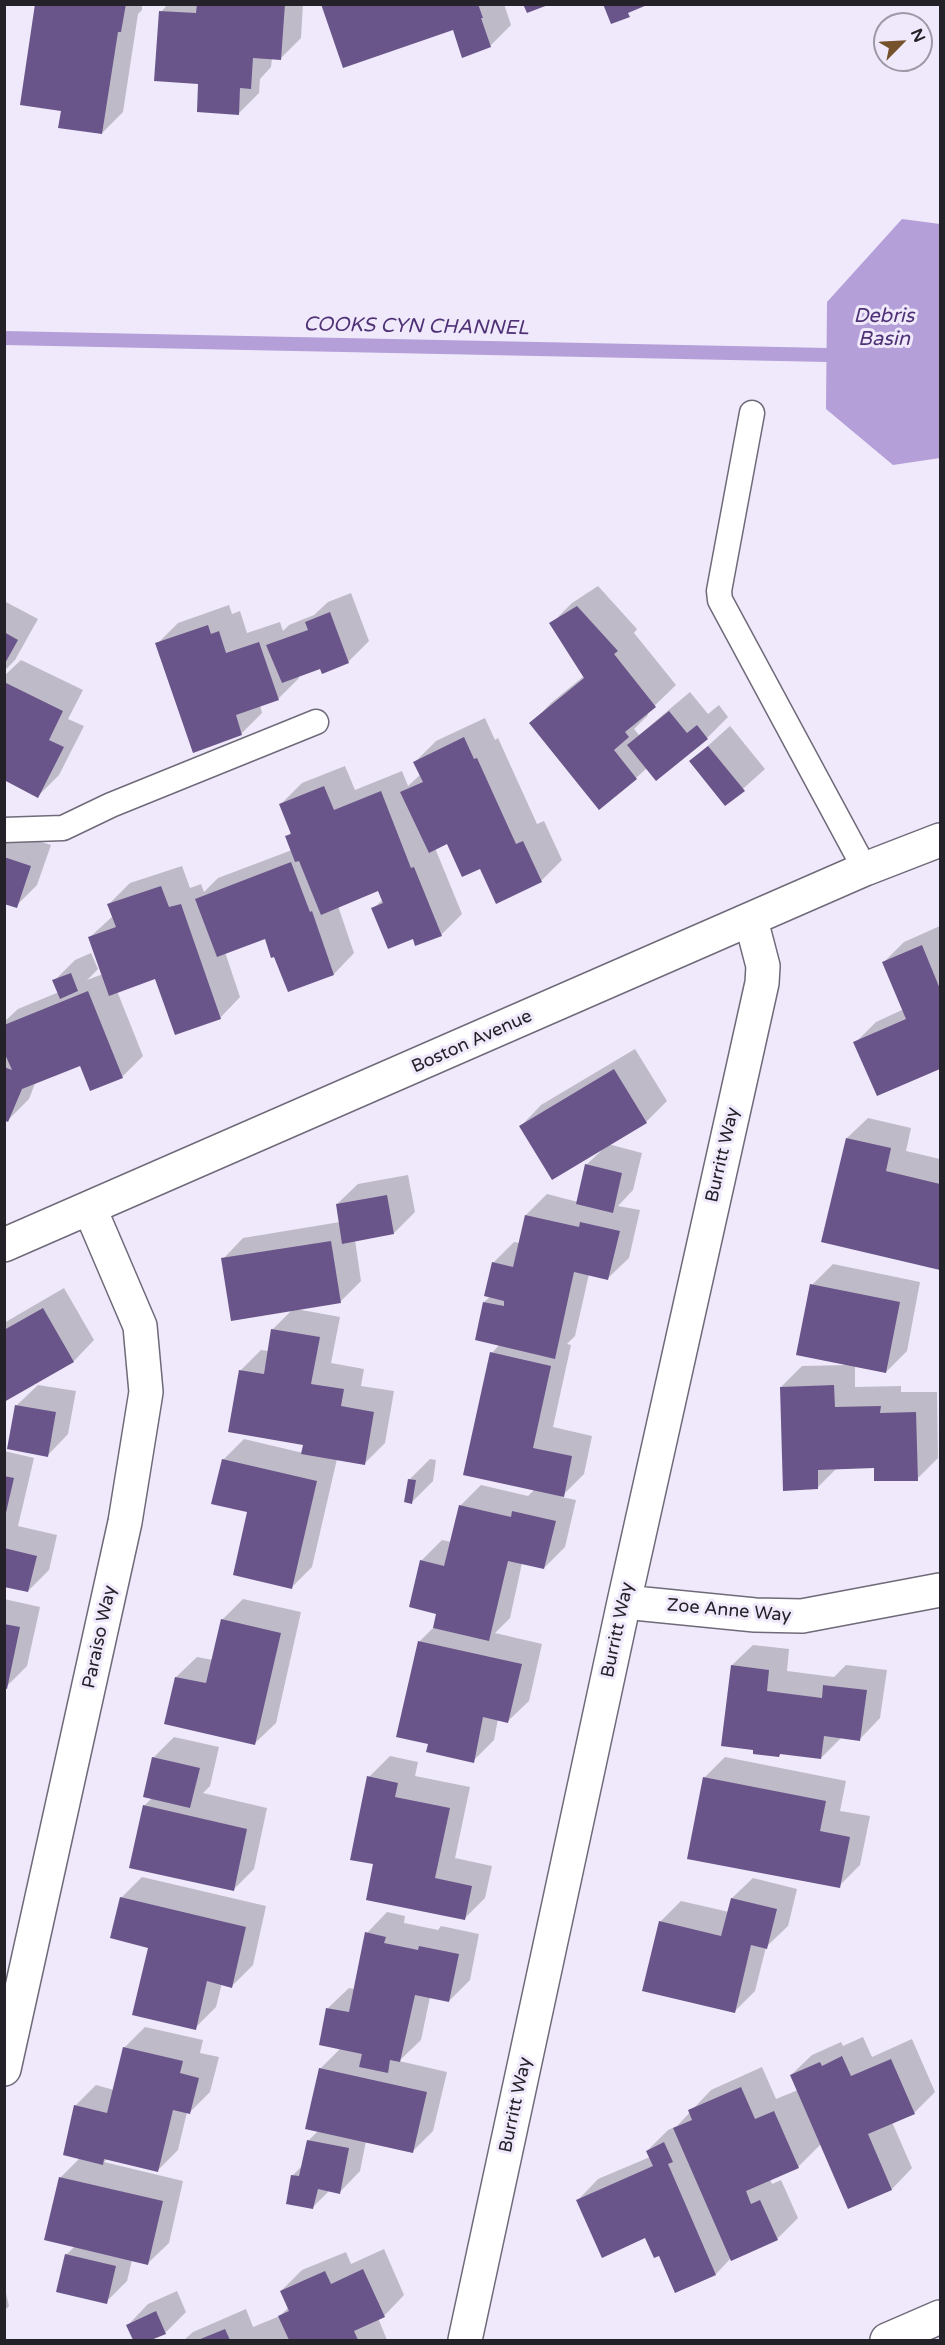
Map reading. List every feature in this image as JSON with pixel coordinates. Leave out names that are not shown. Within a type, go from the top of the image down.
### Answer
[{"type":"street","name":"Boston Avenue","points":[[4,1245],[865,869],[940,840]]},
{"type":"street","name":"Burritt Way","points":[[465,2340],[624,1602],[762,983],[763,966],[751,920]]},
{"type":"street","name":"Paraiso Way","points":[[4,2069],[125,1522],[146,1392],[140,1326],[90,1209]]},
{"type":"street","name":"Zoe Anne Way","points":[[624,1602],[755,1615],[802,1617],[940,1590]]},
{"type":"street","points":[[887,2340],[940,2317]]},
{"type":"lane","points":[[752,413],[719,591],[720,600],[865,869]]},
{"type":"lane","points":[[4,830],[63,828],[111,805],[316,722]]},
{"type":"water","name":"Debris Basin","points":[[902,219],[940,224],[940,458],[893,465],[826,409],[827,302]]},
{"type":"building","points":[[35,4],[126,4],[121,32],[118,32],[102,134],[58,128],[61,111],[20,105]]},
{"type":"building","points":[[197,4],[285,4],[281,60],[253,58],[251,89],[240,88],[239,115],[197,112],[198,84],[154,81],[159,11],[196,13]]},
{"type":"building","points":[[321,4],[478,4],[491,47],[462,58],[453,30],[343,68]]},
{"type":"building","points":[[523,4],[548,4],[548,5],[527,13]]},
{"type":"building","points":[[603,4],[647,5],[628,13],[630,17],[611,24]]},
{"type":"building","points":[[577,606],[618,651],[614,654],[656,707],[625,732],[629,737],[614,750],[637,779],[599,810],[529,723],[584,678],[549,623]]},
{"type":"building","points":[[330,612],[349,663],[322,674],[320,669],[282,683],[266,645],[308,630],[305,622]]},
{"type":"building","points":[[208,625],[211,634],[219,631],[226,653],[259,642],[279,700],[236,715],[242,735],[193,753],[155,643]]},
{"type":"building","points":[[4,632],[18,640],[4,665]]},
{"type":"building","points":[[4,682],[63,711],[49,740],[64,747],[38,798],[4,780]]},
{"type":"building","points":[[669,711],[687,733],[697,725],[708,739],[656,781],[627,745]]},
{"type":"building","points":[[464,737],[474,759],[477,758],[516,844],[523,841],[542,882],[496,904],[480,869],[462,877],[447,844],[429,853],[400,792],[423,782],[413,762]]},
{"type":"building","points":[[708,746],[745,791],[725,806],[689,761]]},
{"type":"building","points":[[324,786],[334,810],[381,791],[411,868],[414,867],[442,936],[415,946],[413,939],[388,949],[371,908],[383,903],[378,891],[321,915],[299,861],[295,862],[285,836],[291,834],[279,804]]},
{"type":"building","points":[[4,857],[31,866],[17,908],[4,904]]},
{"type":"building","points":[[291,862],[310,912],[312,911],[334,975],[288,992],[274,957],[271,958],[265,939],[217,957],[195,899]]},
{"type":"building","points":[[161,886],[169,907],[181,904],[221,1019],[175,1035],[155,979],[109,996],[88,937],[116,927],[107,904]]},
{"type":"building","points":[[922,945],[940,989],[940,1069],[877,1096],[853,1042],[906,1019],[882,962]]},
{"type":"building","points":[[71,973],[78,991],[60,999],[52,980]]},
{"type":"building","points":[[88,991],[123,1078],[90,1091],[80,1066],[22,1089],[8,1122],[4,1120],[4,1067],[12,1070],[4,1052],[4,1025]]},
{"type":"building","points":[[614,1069],[647,1123],[552,1180],[519,1126]]},
{"type":"building","points":[[846,1138],[891,1148],[886,1171],[940,1184],[940,1270],[821,1242]]},
{"type":"building","points":[[585,1164],[622,1173],[613,1213],[576,1204]]},
{"type":"building","points":[[387,1195],[394,1234],[342,1244],[336,1204]]},
{"type":"building","points":[[525,1215],[579,1227],[580,1222],[620,1231],[608,1280],[574,1272],[555,1359],[475,1340],[483,1302],[504,1306],[504,1301],[484,1296],[492,1262],[513,1267]]},
{"type":"building","points":[[331,1241],[341,1303],[231,1321],[221,1258]]},
{"type":"building","points":[[810,1284],[900,1302],[886,1373],[796,1355]]},
{"type":"building","points":[[43,1308],[74,1362],[4,1402],[4,1330]]},
{"type":"building","points":[[271,1329],[320,1337],[311,1384],[344,1389],[341,1406],[374,1412],[365,1465],[301,1454],[303,1445],[228,1432],[239,1370],[264,1374]]},
{"type":"building","points":[[490,1352],[551,1366],[533,1448],[572,1456],[564,1497],[463,1475]]},
{"type":"building","points":[[834,1385],[835,1407],[881,1406],[880,1413],[916,1412],[918,1481],[874,1481],[874,1468],[818,1470],[818,1489],[783,1491],[780,1387]]},
{"type":"building","points":[[15,1405],[56,1412],[48,1457],[7,1449]]},
{"type":"building","points":[[222,1459],[317,1481],[292,1589],[233,1575],[247,1512],[211,1504]]},
{"type":"building","points":[[4,1476],[14,1478],[5,1517],[4,1517]]},
{"type":"building","points":[[408,1479],[416,1480],[412,1504],[404,1502]]},
{"type":"building","points":[[459,1505],[511,1517],[512,1511],[556,1521],[544,1569],[508,1561],[489,1641],[433,1628],[436,1614],[409,1607],[420,1560],[444,1566]]},
{"type":"building","points":[[4,1548],[37,1556],[28,1592],[4,1587]]},
{"type":"building","points":[[221,1619],[281,1633],[255,1745],[164,1724],[175,1677],[206,1683]]},
{"type":"building","points":[[4,1624],[20,1627],[7,1689],[4,1688]]},
{"type":"building","points":[[418,1641],[522,1664],[508,1723],[483,1717],[474,1763],[426,1752],[428,1744],[396,1737]]},
{"type":"building","points":[[731,1665],[769,1670],[767,1691],[822,1698],[823,1685],[867,1690],[860,1741],[824,1736],[821,1759],[780,1754],[779,1757],[753,1754],[753,1750],[721,1746]]},
{"type":"building","points":[[152,1757],[200,1768],[190,1808],[143,1797]]},
{"type":"building","points":[[367,1776],[398,1783],[395,1797],[450,1808],[435,1878],[472,1886],[465,1920],[366,1900],[373,1864],[350,1860]]},
{"type":"building","points":[[703,1777],[826,1801],[820,1831],[850,1837],[840,1888],[687,1859]]},
{"type":"building","points":[[143,1805],[247,1829],[234,1891],[129,1868]]},
{"type":"building","points":[[120,1897],[246,1927],[232,1988],[207,1981],[196,2030],[132,2015],[148,1948],[110,1938]]},
{"type":"building","points":[[731,1898],[777,1909],[767,1949],[751,1945],[735,2013],[642,1991],[659,1921],[721,1936]]},
{"type":"building","points":[[365,1932],[386,1937],[384,1943],[418,1950],[419,1946],[459,1954],[449,2002],[415,1995],[400,2062],[390,2060],[388,2073],[359,2067],[362,2054],[319,2045],[326,2008],[349,2012]]},
{"type":"building","points":[[123,2047],[183,2061],[180,2073],[199,2078],[190,2114],[173,2110],[158,2172],[104,2159],[103,2165],[63,2155],[74,2105],[107,2113]]},
{"type":"building","points":[[842,2056],[851,2076],[891,2059],[915,2114],[868,2134],[892,2190],[848,2209],[790,2075],[820,2062],[822,2066]]},
{"type":"building","points":[[319,2068],[427,2092],[413,2153],[305,2129]]},
{"type":"building","points":[[741,2087],[755,2119],[774,2111],[799,2168],[746,2191],[751,2204],[760,2200],[778,2240],[731,2261],[673,2128],[692,2120],[688,2110]]},
{"type":"building","points":[[307,2140],[349,2148],[340,2194],[318,2189],[313,2209],[286,2204],[291,2175],[299,2176]]},
{"type":"building","points":[[664,2142],[673,2162],[668,2164],[716,2275],[675,2293],[659,2256],[654,2258],[645,2238],[602,2258],[576,2200],[653,2166],[646,2151]]},
{"type":"building","points":[[59,2177],[163,2201],[148,2265],[44,2240]]},
{"type":"building","points":[[65,2254],[116,2266],[107,2304],[56,2292]]},
{"type":"building","points":[[363,2269],[385,2317],[354,2331],[358,2340],[289,2340],[278,2316],[289,2311],[280,2291],[325,2271],[331,2284]]},
{"type":"building","points":[[156,2311],[166,2334],[151,2340],[133,2340],[126,2325]]},
{"type":"building","points":[[225,2329],[230,2340],[198,2340]]},
{"type":"waterway","name":"COOKS CYN CHANNEL","points":[[4,338],[828,355]]}]
